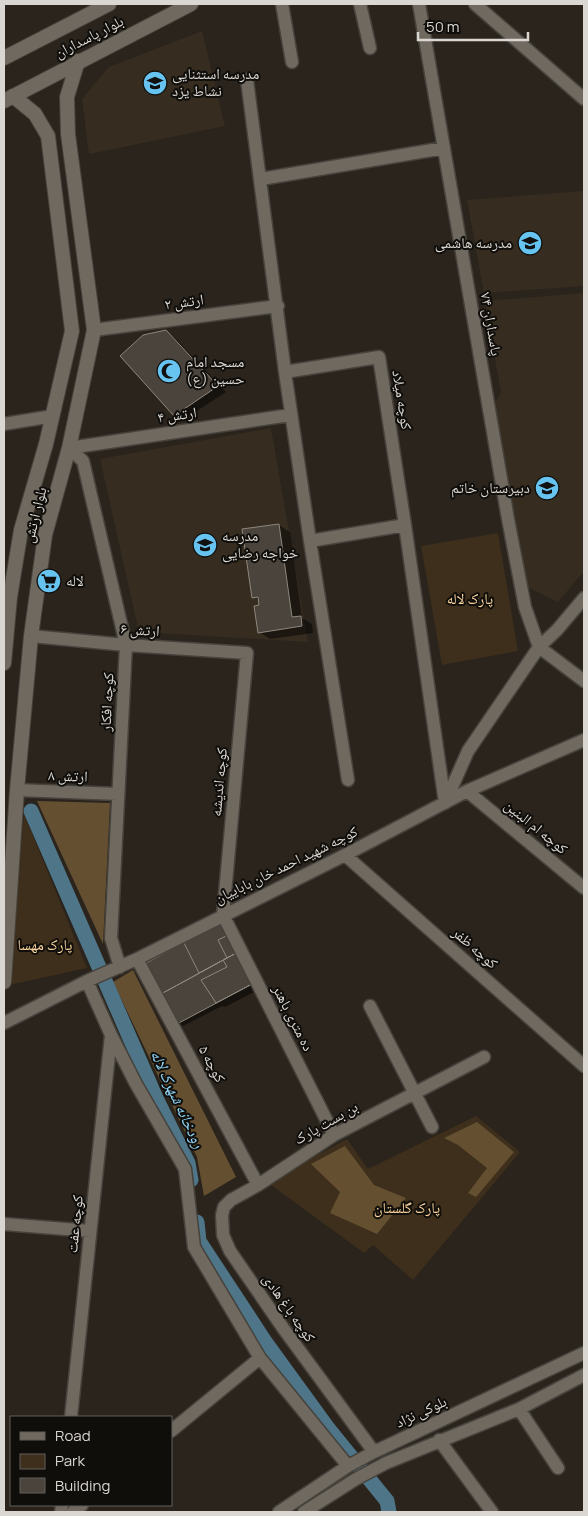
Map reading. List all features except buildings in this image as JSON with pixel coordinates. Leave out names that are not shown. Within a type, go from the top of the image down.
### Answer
[{"type":"street","name":"بلوار پاسداران","points":[[4,58],[109,4]]},
{"type":"street","name":"بلوار پاسداران","points":[[8,98],[190,4]]},
{"type":"street","points":[[282,4],[292,62]]},
{"type":"street","points":[[360,4],[370,48]]},
{"type":"street","name":"پاسداران ۷۴","points":[[420,4],[508,519],[525,607],[539,647]]},
{"type":"street","points":[[475,4],[584,99]]},
{"type":"street","name":"بلوار ارتش","points":[[4,982],[17,790],[31,636],[45,535],[69,448],[94,330],[68,134],[67,97],[78,61]]},
{"type":"street","points":[[247,80],[278,306],[290,415],[348,780]]},
{"type":"street","name":"بلوار ارتش","points":[[4,663],[7,598],[21,530],[46,444],[72,331],[48,136],[35,114],[8,98]]},
{"type":"street","points":[[261,179],[444,148]]},
{"type":"street","name":"ارتش ۲","points":[[94,330],[278,306]]},
{"type":"street","name":"کوچه میلاد","points":[[285,372],[379,357],[446,803]]},
{"type":"street","name":"ارتش ۴","points":[[69,448],[290,415]]},
{"type":"street","points":[[4,424],[53,416]]},
{"type":"street","points":[[46,444],[69,448]]},
{"type":"street","name":"کوچه افکار","points":[[69,448],[83,461],[126,645],[111,938],[117,968]]},
{"type":"street","points":[[310,541],[405,525]]},
{"type":"street","points":[[446,803],[468,750],[539,647],[557,630],[584,598]]},
{"type":"street","name":"ارتش ۶","points":[[31,636],[126,645],[247,653]]},
{"type":"street","points":[[539,647],[584,681]]},
{"type":"street","name":"کوچه اندیشه","points":[[223,915],[247,653]]},
{"type":"street","name":"کوچه شهید احمد خان باباییان","points":[[4,1023],[345,855],[467,791],[584,740]]},
{"type":"street","name":"ارتش ۸","points":[[17,790],[118,794]]},
{"type":"street","name":"کوچه ام البنین","points":[[467,791],[584,888]]},
{"type":"street","name":"کوچه ظفر","points":[[345,855],[584,1066]]},
{"type":"street","name":"ده متری باهنر","points":[[223,915],[334,1135]]},
{"type":"street","name":"کوچه ۵","points":[[137,959],[258,1185]]},
{"type":"street","points":[[91,979],[111,1035],[136,1084],[185,1169],[194,1247],[260,1358],[348,1466]]},
{"type":"street","points":[[370,1006],[432,1127]]},
{"type":"street","name":"کوچه عفت","points":[[71,1416],[111,1035]]},
{"type":"street","name":"بن بست پارک","points":[[258,1185],[334,1135],[484,1057]]},
{"type":"street","name":"کوچه باغ هادی","points":[[258,1185],[231,1200],[224,1207],[221,1224],[230,1252],[374,1452]]},
{"type":"street","points":[[4,1224],[90,1231]]},
{"type":"street","name":"بلوکی نژاد","points":[[279,1512],[348,1466],[374,1452],[584,1353]]},
{"type":"street","points":[[172,1430],[260,1358]]},
{"type":"street","points":[[304,1512],[356,1479],[386,1463],[519,1409],[584,1375]]},
{"type":"street","points":[[519,1409],[558,1468]]},
{"type":"street","points":[[439,1440],[492,1512]]},
{"type":"shaded area","name":"مدرسه استثنایی نشاط یزد","points":[[202,31],[225,126],[89,154],[82,99],[109,67]]},
{"type":"shaded area","name":"مدرسه هاشمی","points":[[584,191],[584,286],[484,293],[467,200]]},
{"type":"shaded area","name":"دبیرستان خاتم","points":[[584,293],[584,571],[558,602],[527,587],[494,404],[501,393],[485,301]]},
{"type":"shaded area","name":"مدرسه خواجه رضایی","points":[[271,428],[308,642],[139,632],[100,459]]},
{"type":"shaded area","points":[[37,801],[110,803],[103,944]]},
{"type":"shaded area","points":[[133,970],[236,1177],[204,1196],[197,1157],[113,982]]},
{"type":"shaded area","points":[[477,1122],[514,1152],[476,1197],[468,1193],[487,1168],[458,1145],[444,1138]]},
{"type":"shaded area","points":[[345,1146],[374,1185],[406,1198],[377,1234],[330,1213],[340,1192],[311,1164]]},
{"type":"green space","name":"پارک لاله","points":[[498,533],[518,651],[442,665],[421,546]]},
{"type":"green space","name":"پارک مهسا","points":[[24,814],[87,968],[9,985]]},
{"type":"green space","name":"پارک گلستان","points":[[476,1116],[520,1152],[413,1280],[373,1245],[364,1253],[267,1182],[347,1139],[368,1169]]},
{"type":"waterway","name":"رودخانه شهرک لاله","points":[[31,811],[156,1098],[188,1163],[191,1180]]},
{"type":"waterway","name":"رودخانه شهرک لاله","points":[[197,1222],[199,1241],[266,1343],[327,1427],[387,1501],[389,1512]]},
{"type":"place","name":"مدرسه استثنایی نشاط یزد","points":[[155,83]]},
{"type":"place","name":"مدرسه هاشمی","points":[[530,243]]},
{"type":"place","name":"مسجد امام حسین (ع)","points":[[169,371]]},
{"type":"place","name":"دبیرستان خاتم","points":[[547,488]]},
{"type":"place","name":"مدرسه خواجه رضایی","points":[[205,545]]},
{"type":"place","name":"لاله","points":[[49,581]]}]
